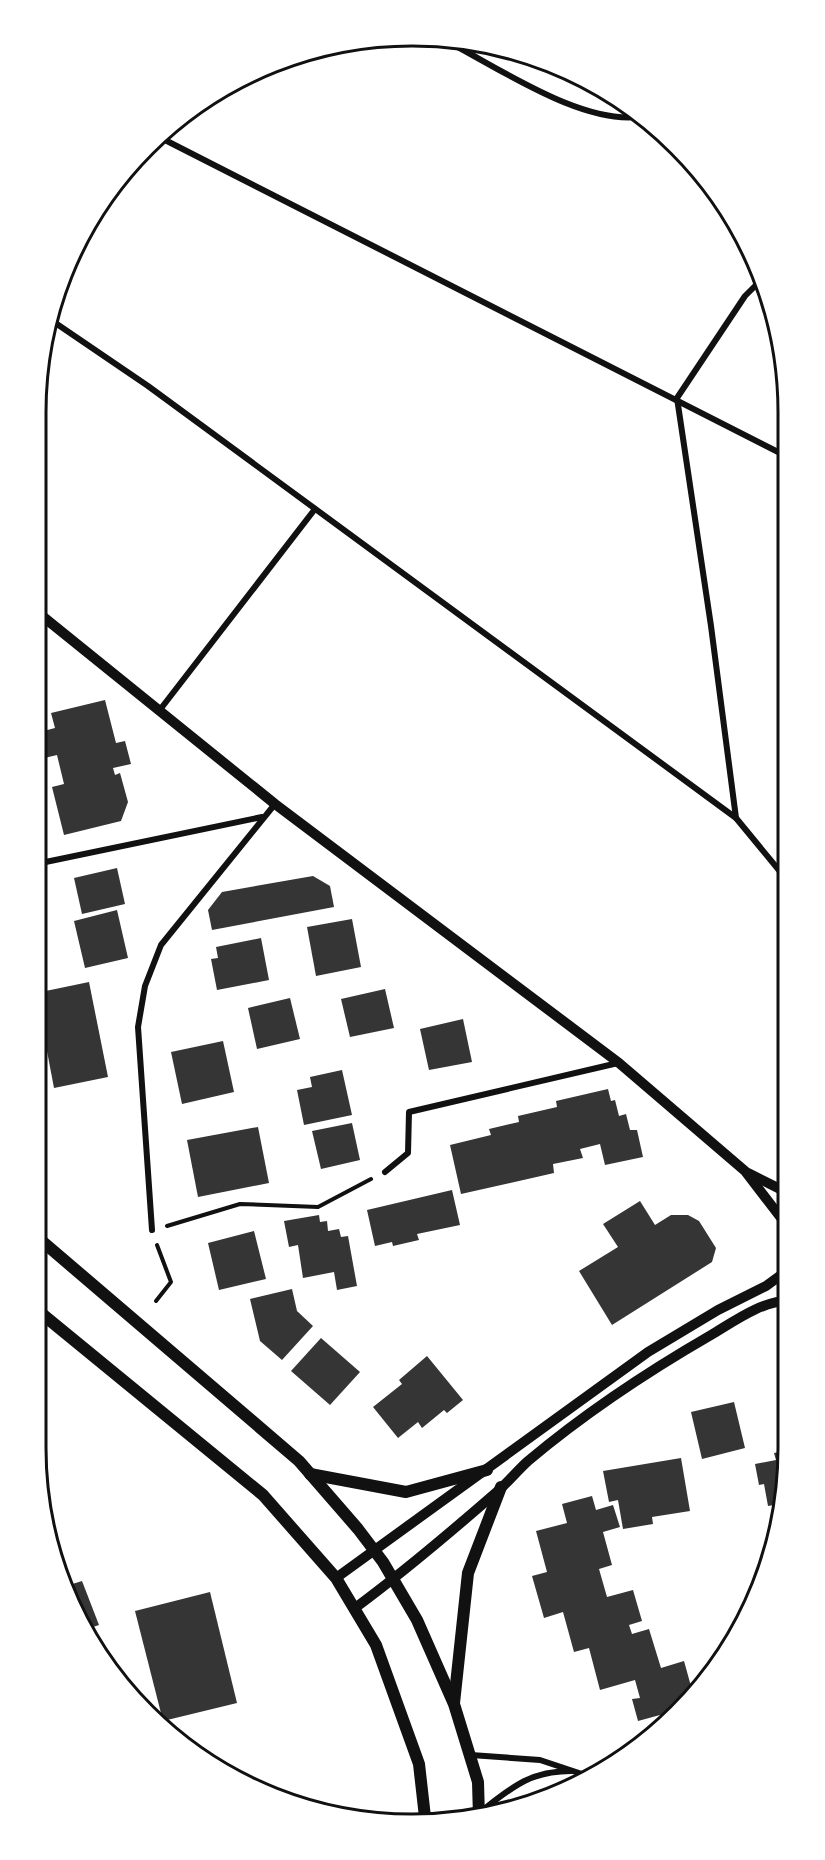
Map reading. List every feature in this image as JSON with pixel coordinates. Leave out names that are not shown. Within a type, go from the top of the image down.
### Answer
[{"type":"main road","points":[[46,1245],[299,1461],[374,1550],[417,1620],[454,1704],[478,1782],[479,1807]]},
{"type":"main road","points":[[46,1317],[263,1495],[336,1578],[376,1645],[419,1764],[424,1814]]},
{"type":"main road","points":[[310,1474],[406,1492],[487,1470]]},
{"type":"main road","points":[[454,1704],[468,1573],[501,1488]]},
{"type":"street","points":[[465,51],[568,104],[600,115],[631,119]]},
{"type":"street","points":[[168,140],[778,452]]},
{"type":"street","points":[[736,818],[711,626],[676,398],[746,296],[756,286]]},
{"type":"street","points":[[58,324],[148,386],[736,818],[778,869]]},
{"type":"street","points":[[159,711],[315,509]]},
{"type":"street","points":[[46,619],[275,804],[619,1063],[745,1171],[778,1214]]},
{"type":"street","points":[[152,1230],[138,1027],[145,986],[160,945],[275,804]]},
{"type":"street","points":[[46,862],[263,817]]},
{"type":"street","points":[[385,1172],[408,1153],[409,1112],[619,1063]]},
{"type":"street","points":[[745,1171],[778,1188]]},
{"type":"street","points":[[336,1578],[648,1352],[778,1277]]},
{"type":"street","points":[[356,1608],[394,1580],[501,1488],[526,1462],[581,1419],[657,1366],[778,1300]]},
{"type":"street","points":[[471,1755],[540,1760],[580,1772]]},
{"type":"street","points":[[493,1804],[527,1777],[550,1771],[577,1771]]},
{"type":"path","points":[[156,1301],[171,1282],[152,1230],[240,1204],[318,1207],[385,1172]]},
{"type":"building","points":[[105,700],[116,743],[125,741],[131,764],[113,768],[115,775],[120,773],[128,802],[121,821],[64,835],[52,787],[64,784],[57,755],[46,758],[46,730],[55,728],[51,713]]},
{"type":"building","points":[[117,868],[125,904],[82,914],[74,878]]},
{"type":"building","points":[[313,876],[330,886],[334,907],[212,930],[208,910],[222,892]]},
{"type":"building","points":[[117,910],[128,958],[85,968],[74,921]]},
{"type":"building","points":[[352,919],[361,967],[316,976],[307,927]]},
{"type":"building","points":[[261,938],[269,980],[217,990],[211,959],[218,958],[216,947]]},
{"type":"building","points":[[89,982],[108,1077],[54,1088],[46,1046],[46,991]]},
{"type":"building","points":[[385,989],[394,1028],[350,1037],[341,999]]},
{"type":"building","points":[[290,998],[300,1039],[257,1049],[248,1008]]},
{"type":"building","points":[[463,1019],[472,1062],[429,1070],[420,1029]]},
{"type":"building","points":[[223,1041],[234,1092],[182,1104],[171,1052]]},
{"type":"building","points":[[342,1070],[352,1115],[304,1125],[297,1090],[312,1087],[310,1077]]},
{"type":"building","points":[[608,1089],[611,1101],[615,1100],[619,1116],[626,1114],[630,1130],[637,1130],[643,1157],[605,1165],[600,1144],[580,1149],[583,1158],[553,1164],[554,1173],[461,1194],[450,1145],[491,1135],[489,1129],[519,1122],[518,1116],[557,1107],[556,1101]]},
{"type":"building","points":[[352,1123],[360,1160],[321,1169],[312,1131]]},
{"type":"building","points":[[258,1127],[269,1183],[198,1197],[187,1140]]},
{"type":"building","points":[[452,1190],[460,1225],[417,1234],[419,1240],[393,1246],[392,1242],[375,1246],[367,1210]]},
{"type":"building","points":[[640,1201],[655,1225],[671,1215],[688,1215],[699,1221],[716,1248],[712,1262],[612,1325],[579,1271],[618,1247],[603,1224]]},
{"type":"building","points":[[319,1215],[320,1222],[327,1221],[328,1231],[339,1229],[341,1237],[348,1236],[357,1286],[337,1290],[334,1272],[303,1278],[298,1245],[289,1247],[284,1221]]},
{"type":"building","points":[[254,1231],[266,1279],[219,1290],[208,1243]]},
{"type":"building","points":[[292,1289],[297,1311],[313,1326],[282,1360],[260,1341],[250,1299]]},
{"type":"building","points":[[321,1338],[360,1372],[330,1405],[291,1371]]},
{"type":"building","points":[[427,1356],[463,1400],[447,1413],[444,1410],[422,1428],[418,1422],[398,1438],[373,1407],[402,1384],[399,1380]]},
{"type":"building","points":[[734,1402],[745,1448],[702,1459],[691,1412]]},
{"type":"building","points":[[778,1452],[778,1471],[773,1505],[768,1506],[764,1484],[759,1485],[755,1464],[776,1460],[774,1453]]},
{"type":"building","points":[[681,1458],[690,1511],[652,1517],[653,1524],[623,1529],[618,1500],[609,1502],[603,1471]]},
{"type":"building","points":[[592,1496],[596,1510],[613,1505],[620,1527],[603,1532],[612,1565],[599,1569],[607,1597],[633,1590],[642,1621],[629,1625],[632,1634],[649,1629],[661,1668],[684,1661],[691,1685],[660,1717],[638,1721],[632,1699],[640,1698],[635,1680],[600,1690],[589,1648],[574,1652],[563,1612],[544,1618],[532,1576],[547,1572],[536,1531],[567,1523],[562,1504]]},
{"type":"building","points":[[82,1581],[99,1625],[94,1627],[73,1584]]},
{"type":"building","points":[[210,1592],[237,1703],[168,1720],[161,1713],[135,1611]]}]
